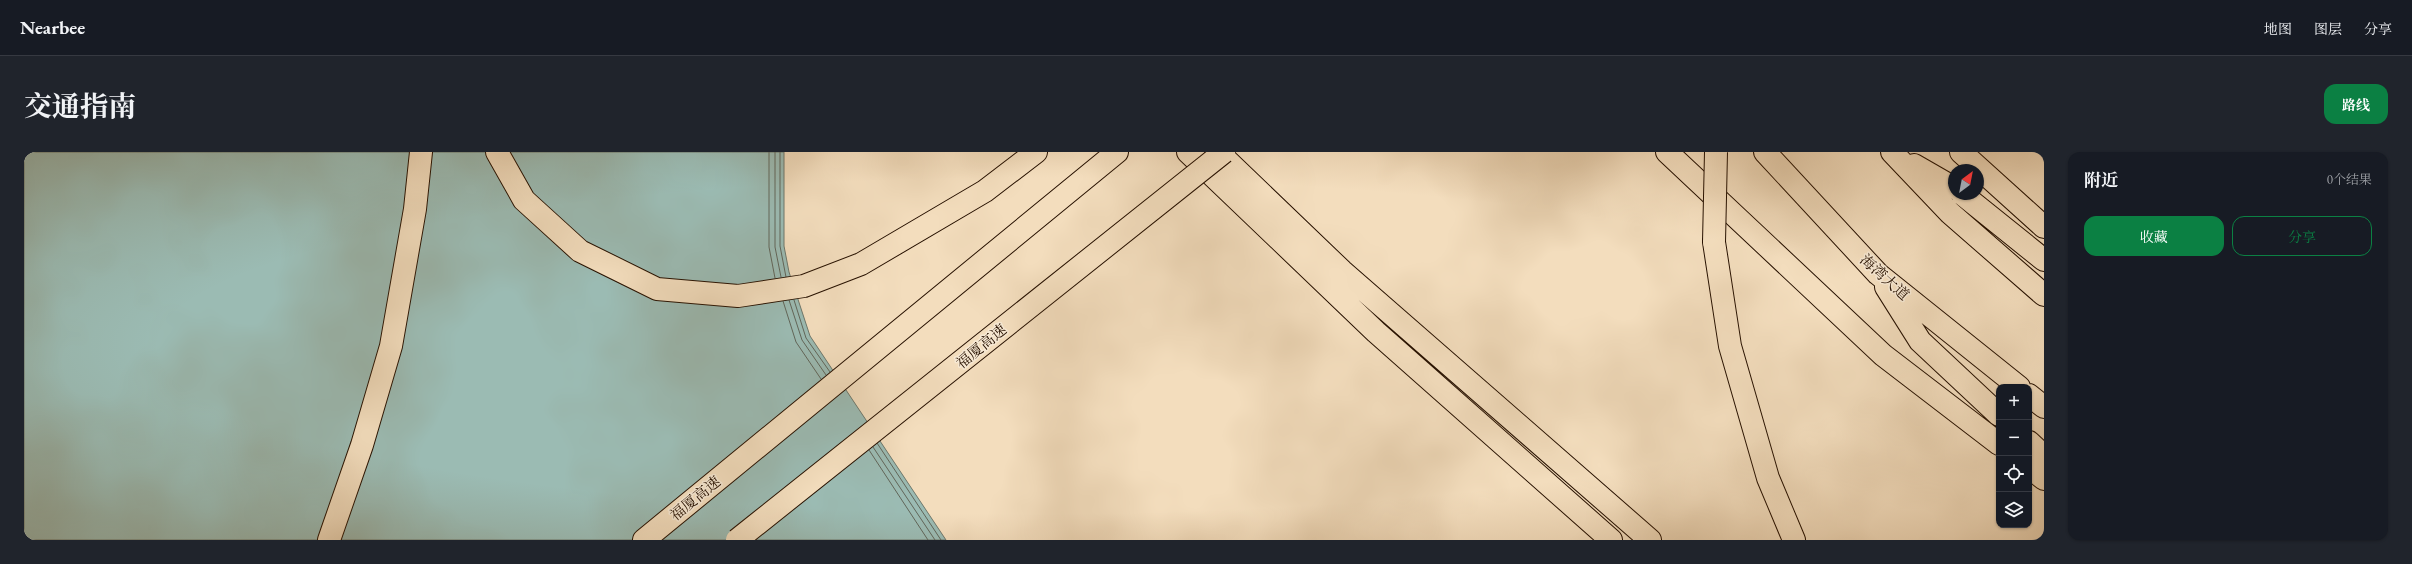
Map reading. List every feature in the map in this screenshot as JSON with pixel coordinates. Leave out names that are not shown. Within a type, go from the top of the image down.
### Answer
[{"type":"highway","points":[[328,540],[362,445],[391,346],[415,209],[421,152]]},
{"type":"highway","points":[[497,152],[524,200],[580,251],[657,289],[738,296],[804,286],[861,264],[985,191],[1036,152]]},
{"type":"highway","name":"福厦高速","points":[[644,540],[1117,152]]},
{"type":"highway","points":[[1188,152],[1376,332],[1611,540]]},
{"type":"highway","points":[[1218,152],[1342,271],[1650,540]]},
{"type":"highway","name":"福厦高速","points":[[737,540],[1224,152]]},
{"type":"highway","points":[[1667,152],[1883,355],[1996,442]]},
{"type":"highway","points":[[1716,152],[1714,242],[1730,346],[1768,478],[1794,540]]},
{"type":"highway","name":"海湾大道","points":[[1766,152],[1878,274],[2015,384]]},
{"type":"highway","points":[[1892,152],[1948,185]]},
{"type":"highway","points":[[1892,152],[1950,213],[2044,295]]},
{"type":"highway","points":[[1961,152],[2044,227]]},
{"type":"highway","points":[[1969,200],[2044,260]]},
{"type":"highway","points":[[1878,274],[1920,341],[1996,411]]},
{"type":"highway","points":[[2032,397],[2044,407]]},
{"type":"highway","points":[[2032,445],[2044,456]]},
{"type":"highway","points":[[2032,470],[2044,479]]},
{"type":"water","points":[[24,152],[784,152],[784,246],[789,272],[810,336],[946,540],[24,540]]}]
